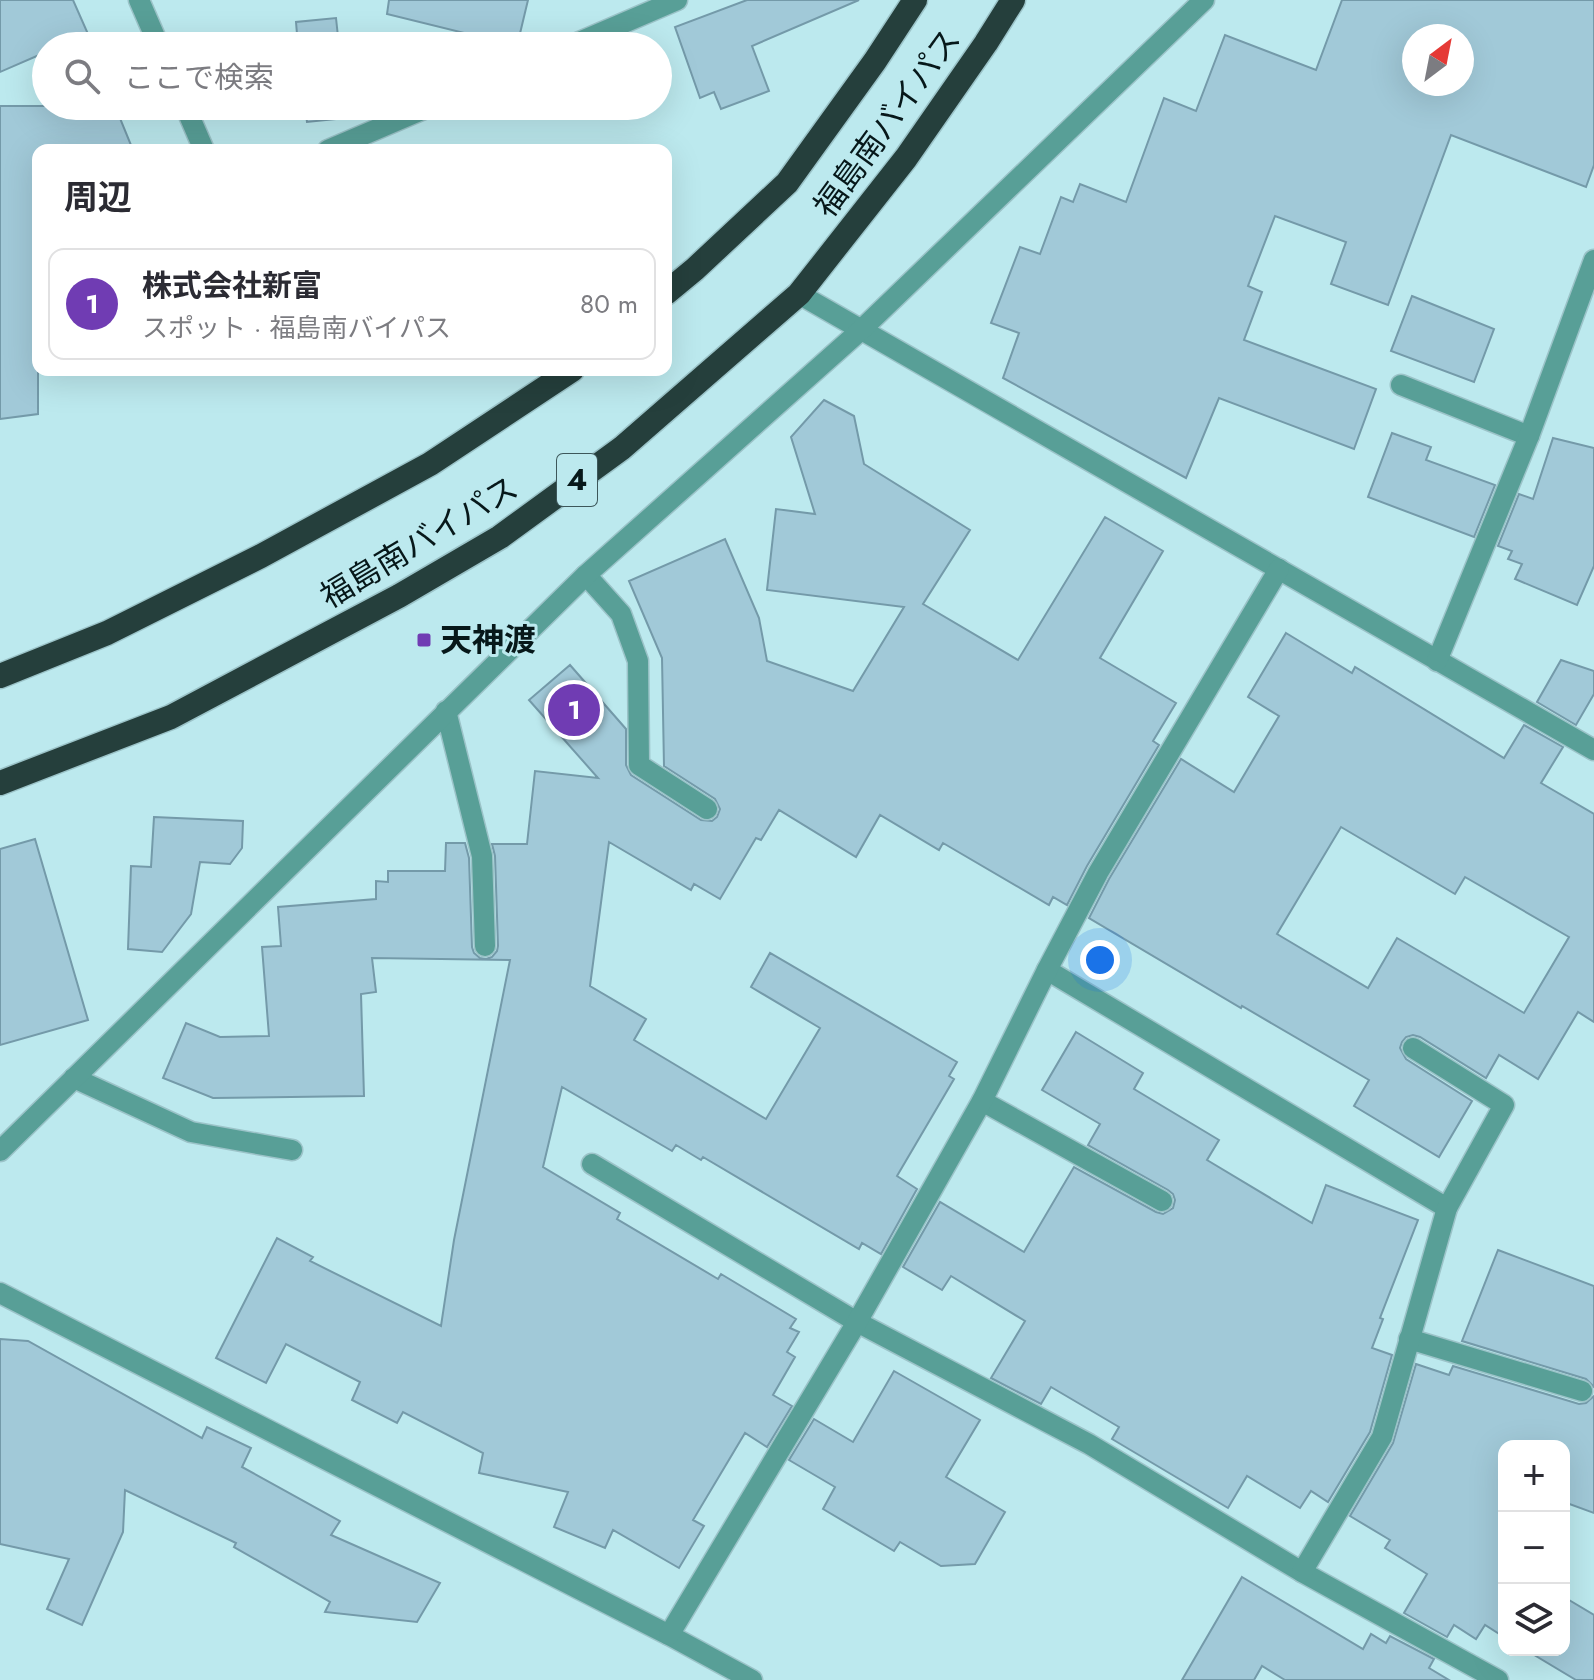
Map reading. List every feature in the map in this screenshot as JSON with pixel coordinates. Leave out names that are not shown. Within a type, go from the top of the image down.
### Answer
[{"type":"highway","name":"福島南バイパス","points":[[672,288],[787,183],[915,0]]},
{"type":"highway","name":"福島南バイパス","points":[[0,783],[171,717],[399,596],[500,537],[622,448],[799,294],[906,158],[1013,0]]},
{"type":"highway","name":"福島南バイパス","points":[[0,676],[107,633],[261,556],[430,464],[563,376]]},
{"type":"street","points":[[139,0],[153,32]]},
{"type":"street","points":[[603,32],[677,0]]},
{"type":"street","points":[[0,1151],[586,575],[861,330],[1204,0]]},
{"type":"street","points":[[191,120],[201,144]]},
{"type":"street","points":[[342,144],[398,120]]},
{"type":"street","points":[[1437,661],[1529,436],[1594,260]]},
{"type":"street","points":[[799,294],[1594,750]]},
{"type":"street","points":[[1401,385],[1529,436]]},
{"type":"street","points":[[669,1635],[857,1322],[982,1101],[1098,873],[1279,569]]},
{"type":"street","points":[[586,575],[621,614],[638,661],[639,765],[707,809]]},
{"type":"street","points":[[446,711],[482,856],[485,946]]},
{"type":"street","points":[[1047,970],[1447,1208]]},
{"type":"street","points":[[1302,1572],[1382,1437],[1447,1208],[1504,1105],[1413,1048]]},
{"type":"street","points":[[74,1078],[191,1132],[292,1150]]},
{"type":"street","points":[[982,1101],[1162,1201]]},
{"type":"street","points":[[592,1164],[857,1322],[1089,1444],[1302,1572],[1498,1680]]},
{"type":"street","points":[[0,1293],[752,1680]]},
{"type":"street","points":[[1409,1339],[1582,1391]]},
{"type":"building","points":[[0,0],[73,0],[87,32],[32,32],[32,58],[0,72]]},
{"type":"building","points":[[389,0],[528,0],[520,32],[460,32],[387,14]]},
{"type":"building","points":[[747,0],[859,0],[752,46],[769,91],[721,109],[714,92],[700,98],[675,27]]},
{"type":"building","points":[[1342,0],[1594,0],[1594,165],[1586,187],[1451,135],[1388,305],[1331,284],[1346,242],[1275,216],[1248,286],[1262,292],[1244,340],[1376,389],[1354,449],[1219,398],[1186,478],[1003,378],[1019,333],[991,323],[1020,247],[1040,254],[1061,197],[1073,202],[1080,184],[1126,202],[1164,98],[1196,111],[1225,35],[1316,70]]},
{"type":"building","points":[[336,18],[338,32],[297,32],[296,22]]},
{"type":"building","points":[[0,106],[32,106],[32,120],[121,120],[131,144],[32,144],[32,376],[38,376],[38,414],[0,419]]},
{"type":"building","points":[[1412,296],[1494,329],[1474,382],[1391,351]]},
{"type":"building","points":[[824,400],[854,416],[864,464],[970,530],[923,604],[1018,660],[1105,517],[1163,551],[1100,658],[1176,703],[1153,741],[1159,745],[1067,905],[1053,897],[1049,905],[943,843],[939,850],[880,815],[856,857],[779,810],[761,840],[756,838],[720,899],[694,884],[691,890],[609,842],[590,986],[646,1019],[634,1040],[766,1119],[820,1028],[751,987],[770,953],[957,1062],[949,1076],[954,1079],[897,1176],[917,1189],[881,1254],[862,1243],[859,1249],[703,1157],[701,1160],[676,1145],[672,1151],[562,1087],[543,1167],[620,1213],[617,1219],[718,1279],[721,1274],[796,1319],[790,1328],[799,1332],[787,1352],[795,1357],[773,1395],[792,1406],[767,1447],[745,1433],[693,1520],[704,1526],[679,1568],[613,1530],[605,1548],[554,1527],[568,1492],[479,1473],[483,1453],[403,1412],[397,1423],[352,1400],[360,1382],[286,1344],[266,1383],[216,1358],[277,1238],[313,1257],[310,1261],[441,1326],[454,1240],[510,960],[372,958],[376,992],[361,994],[364,1096],[213,1098],[163,1078],[186,1023],[220,1037],[269,1036],[262,947],[281,946],[278,907],[376,899],[376,881],[388,882],[388,871],[445,871],[446,843],[465,843],[469,858],[472,947],[480,958],[492,957],[498,946],[492,844],[527,844],[535,771],[598,778],[529,700],[570,665],[626,729],[626,765],[631,775],[701,820],[712,821],[717,817],[720,809],[715,799],[664,766],[662,658],[629,581],[725,539],[759,618],[767,661],[853,691],[904,607],[767,590],[776,509],[815,514],[791,437]]},
{"type":"building","points":[[1392,433],[1431,447],[1426,460],[1495,485],[1474,537],[1368,497]]},
{"type":"building","points":[[1553,438],[1594,448],[1594,566],[1577,605],[1515,579],[1522,564],[1508,559],[1512,551],[1498,546],[1519,494],[1533,499]]},
{"type":"building","points":[[1286,633],[1352,673],[1355,667],[1504,758],[1524,725],[1563,747],[1541,783],[1594,814],[1594,1022],[1578,1012],[1538,1079],[1499,1055],[1486,1078],[1420,1037],[1406,1037],[1400,1048],[1406,1059],[1472,1101],[1439,1157],[1354,1106],[1369,1080],[1089,918],[1181,759],[1234,792],[1279,716],[1248,697]],"holes":[[[1341,827],[1455,894],[1465,877],[1569,937],[1524,1013],[1397,938],[1368,988],[1277,934]]]},
{"type":"building","points":[[1561,660],[1594,671],[1594,694],[1576,725],[1537,702]]},
{"type":"building","points":[[154,817],[243,821],[242,848],[230,864],[200,862],[191,914],[162,952],[128,949],[131,866],[151,867]]},
{"type":"building","points":[[35,839],[88,1020],[0,1045],[0,849]]},
{"type":"building","points":[[1076,1032],[1143,1073],[1134,1089],[1219,1140],[1207,1160],[1312,1223],[1326,1185],[1418,1220],[1380,1318],[1383,1319],[1372,1348],[1392,1355],[1370,1432],[1328,1502],[1311,1491],[1300,1508],[1247,1476],[1228,1508],[1112,1439],[1119,1427],[1051,1387],[1041,1404],[991,1378],[1025,1321],[951,1276],[942,1290],[903,1267],[940,1202],[1024,1252],[1074,1167],[1156,1212],[1163,1214],[1173,1208],[1175,1200],[1168,1190],[1088,1145],[1100,1124],[1042,1090]]},
{"type":"building","points":[[1498,1250],[1594,1286],[1594,1387],[1586,1379],[1462,1341]]},
{"type":"building","points":[[0,1339],[28,1341],[202,1438],[207,1427],[251,1448],[242,1467],[340,1521],[331,1535],[440,1583],[417,1622],[325,1612],[330,1602],[234,1547],[236,1543],[125,1490],[123,1532],[82,1625],[47,1609],[69,1559],[0,1544]]},
{"type":"building","points":[[1416,1364],[1449,1375],[1453,1366],[1579,1404],[1586,1403],[1594,1396],[1594,1513],[1570,1504],[1570,1440],[1498,1440],[1498,1633],[1485,1625],[1476,1639],[1454,1625],[1447,1637],[1404,1613],[1427,1574],[1385,1548],[1390,1540],[1350,1516],[1393,1443]]},
{"type":"building","points":[[894,1371],[980,1420],[946,1477],[1005,1512],[975,1564],[941,1566],[900,1542],[894,1551],[823,1509],[835,1487],[789,1460],[814,1419],[853,1442]]},
{"type":"building","points":[[1242,1577],[1363,1649],[1371,1634],[1386,1643],[1390,1636],[1434,1659],[1429,1668],[1449,1680],[1285,1680],[1262,1666],[1254,1680],[1182,1680]]},
{"type":"building","points":[[1570,1601],[1594,1615],[1594,1680],[1576,1680],[1536,1656],[1570,1656]]},
{"type":"place","name":"天神渡","points":[[424,640]]},
{"type":"place","name":"株式会社新富","points":[[574,710]]}]
